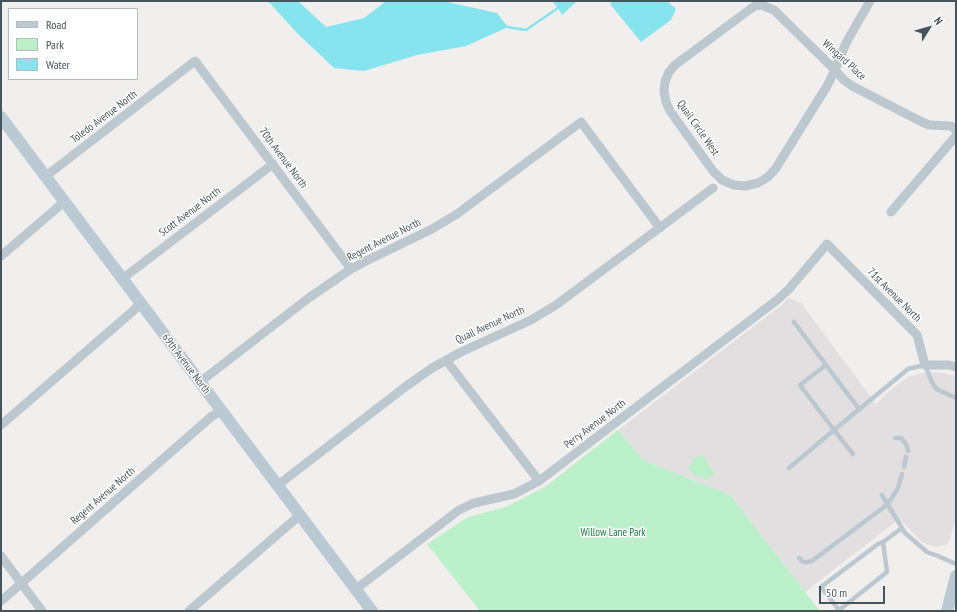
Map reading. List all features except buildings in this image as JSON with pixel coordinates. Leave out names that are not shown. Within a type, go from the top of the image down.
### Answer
[{"type":"street","points":[[835,70],[846,43],[870,1]]},
{"type":"street","name":"Wingard Place","points":[[749,10],[755,6],[761,5],[774,10],[852,86],[929,125],[951,126],[956,130]]},
{"type":"street","name":"Quail Circle West","points":[[749,10],[675,65],[669,72],[665,82],[664,92],[670,111],[713,171],[722,180],[734,185],[741,185],[758,183],[768,177],[776,168],[835,70]]},
{"type":"street","name":"70th Avenue North","points":[[195,62],[351,269]]},
{"type":"street","name":"Toledo Avenue North","points":[[46,176],[195,62]]},
{"type":"street","name":"69th Avenue North","points":[[1,117],[372,611]]},
{"type":"street","name":"Regent Avenue North","points":[[200,382],[310,298],[351,269],[432,229],[457,214],[581,122],[660,228]]},
{"type":"street","points":[[891,212],[956,136]]},
{"type":"street","name":"Scott Avenue North","points":[[122,279],[272,164]]},
{"type":"street","name":"Quail Avenue North","points":[[278,485],[405,387],[446,360],[531,320],[556,305],[713,188]]},
{"type":"street","points":[[1,256],[65,202]]},
{"type":"street","name":"71st Avenue North","points":[[827,244],[917,335],[925,365]]},
{"type":"street","name":"Perry Avenue North","points":[[356,589],[458,510],[474,503],[514,494],[539,481],[777,300],[789,289],[827,244]]},
{"type":"street","points":[[1,425],[133,311],[140,303]]},
{"type":"street","points":[[446,360],[539,481]]},
{"type":"street","points":[[925,365],[949,365],[956,367]]},
{"type":"street","name":"Regent Avenue North","points":[[1,601],[212,416],[222,411]]},
{"type":"street","points":[[189,611],[300,515]]},
{"type":"street","points":[[1,556],[42,611]]},
{"type":"street","points":[[947,611],[956,576]]},
{"type":"lane","points":[[794,322],[859,409]]},
{"type":"lane","points":[[826,365],[800,385],[853,454]]},
{"type":"lane","points":[[789,468],[908,369],[925,365],[936,389],[956,398]]},
{"type":"lane","points":[[895,438],[901,438],[906,444],[908,451]]},
{"type":"lane","points":[[904,467],[906,457]]},
{"type":"lane","points":[[799,558],[803,562],[812,561],[888,504],[898,488],[902,474]]},
{"type":"lane","points":[[882,495],[905,533],[927,552],[956,564]]},
{"type":"lane","points":[[883,542],[887,572],[838,611],[821,587],[902,528]]},
{"type":"shaded area","points":[[788,298],[801,303],[876,404],[889,391],[908,377],[927,372],[944,373],[956,377],[956,517],[949,542],[945,545],[934,547],[922,542],[899,519],[805,592],[730,495],[643,460],[618,430],[783,304]]},
{"type":"green space","name":"Willow Lane Park","points":[[618,430],[643,460],[730,495],[820,611],[480,611],[427,544],[468,517],[506,507],[545,487]]},
{"type":"green space","points":[[700,455],[705,457],[709,466],[713,469],[713,476],[706,479],[695,475],[689,467],[693,462],[692,460]]},
{"type":"water","points":[[268,1],[298,1],[326,27],[364,18],[386,1],[443,1],[497,13],[508,27],[466,46],[417,55],[364,71],[334,68],[296,32]]},
{"type":"water","points":[[553,1],[577,1],[562,15]]},
{"type":"water","points":[[613,1],[667,1],[676,9],[671,20],[641,42],[610,4]]},
{"type":"waterway","points":[[507,27],[526,30],[558,8]]}]
